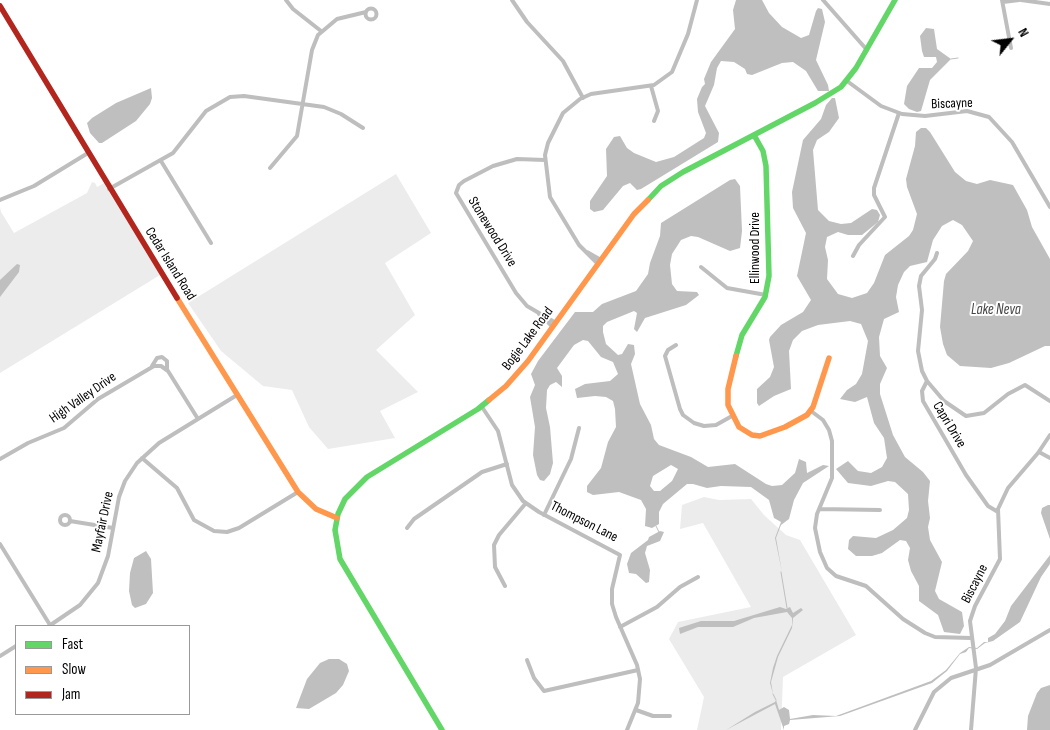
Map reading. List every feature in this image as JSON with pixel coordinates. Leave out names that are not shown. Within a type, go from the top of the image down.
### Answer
[{"type":"street","points":[[286,0],[293,10],[321,32]]},
{"type":"street","points":[[512,0],[527,22],[563,61],[583,98]]},
{"type":"street","points":[[600,262],[585,251],[569,231],[550,198],[545,160],[548,143],[558,122],[570,106],[583,98],[598,93],[651,86],[669,75],[677,64],[696,0]]},
{"type":"street","points":[[823,0],[867,50]]},
{"type":"street","name":"Bogie Lake Road","points":[[442,730],[342,562],[335,543],[337,518],[346,497],[364,479],[482,407],[516,376],[639,208],[661,186],[683,172],[826,97],[847,80],[867,50],[895,0]]},
{"type":"street","points":[[1011,48],[1003,1],[1020,0],[1050,4]]},
{"type":"street","name":"Cedar Island Road","points":[[0,6],[109,189],[298,492],[313,507],[337,518]]},
{"type":"street","points":[[270,168],[297,136],[312,50],[321,32],[337,19],[366,12]]},
{"type":"street","name":"Biscayne","points":[[847,80],[881,106],[899,113],[925,116],[967,111],[988,117],[1012,142],[1050,207]]},
{"type":"street","points":[[651,86],[658,111],[654,121]]},
{"type":"street","points":[[109,189],[161,161],[184,142],[198,119],[217,103],[230,97],[244,96],[303,104],[335,111],[362,128]]},
{"type":"street","points":[[853,256],[859,245],[885,217],[874,195],[874,188],[899,113]]},
{"type":"street","name":"Ellinwood Drive","points":[[732,416],[728,405],[728,388],[739,343],[746,325],[766,295],[769,276],[766,166],[763,151],[754,134]]},
{"type":"street","points":[[0,200],[34,186],[88,154]]},
{"type":"street","name":"Stonewood Drive","points":[[545,160],[517,159],[492,166],[459,185],[456,193],[516,293],[523,301],[554,325]]},
{"type":"street","points":[[161,161],[211,243]]},
{"type":"street","name":"Capri Drive","points":[[937,253],[935,259],[921,276],[919,286],[922,310],[918,351],[919,362],[927,381],[922,391],[926,409],[975,488],[988,506],[998,512]]},
{"type":"street","points":[[701,267],[727,288],[766,295]]},
{"type":"street","points":[[676,345],[668,350],[665,356],[683,415],[694,423],[704,426],[716,424],[732,416],[744,432],[760,436],[796,421],[811,411],[829,358]]},
{"type":"street","name":"High Valley Drive","points":[[0,459],[28,443],[64,428],[98,399],[152,366],[157,358],[162,357],[167,361],[167,369]]},
{"type":"street","points":[[152,366],[160,366],[167,369],[198,419]]},
{"type":"street","points":[[927,381],[944,401],[966,416],[984,413],[1008,394],[1025,385],[1050,400]]},
{"type":"street","name":"Mayfair Drive","points":[[51,625],[77,608],[93,591],[106,564],[112,528],[122,489],[142,458],[159,443],[237,395]]},
{"type":"street","name":"Thompson Lane","points":[[482,407],[498,431],[512,485],[526,503],[544,515],[619,553],[620,562],[612,589],[612,604],[638,670],[640,692],[636,710],[628,730]]},
{"type":"street","points":[[811,411],[823,420],[830,432],[832,441],[832,478],[819,509],[815,528],[820,552],[830,571],[836,576],[866,586],[904,619],[935,637],[972,640]]},
{"type":"street","points":[[544,515],[572,459],[579,428]]},
{"type":"street","name":"Biscayne","points":[[971,730],[976,670],[970,621],[975,606],[1000,559],[998,512],[1008,488],[1039,452],[1050,435]]},
{"type":"street","points":[[1039,452],[1050,458]]},
{"type":"street","points":[[142,458],[176,488],[194,520],[214,531],[227,532],[240,528],[298,492]]},
{"type":"street","points":[[407,528],[414,519],[482,472],[507,464]]},
{"type":"street","points":[[505,586],[494,567],[494,545],[499,535],[526,503]]},
{"type":"street","points":[[819,509],[880,510]]},
{"type":"street","points":[[70,521],[112,528]]},
{"type":"street","points":[[0,544],[48,625]]},
{"type":"street","points":[[620,626],[658,607],[681,587],[698,577]]},
{"type":"street","points":[[914,730],[928,700],[939,687],[956,675],[976,670],[1002,658],[1050,630]]},
{"type":"street","points":[[0,656],[15,647]]},
{"type":"street","points":[[527,660],[540,690],[544,691],[638,670]]},
{"type":"street","points":[[636,710],[653,716],[670,716]]},
{"type":"shaded area","points":[[396,174],[431,233],[385,263],[415,315],[376,350],[418,392],[380,411],[395,438],[328,449],[309,427],[292,390],[263,386],[221,351],[188,303]]},
{"type":"shaded area","points":[[92,182],[97,187],[104,183],[160,275],[0,373],[0,207],[14,233],[87,193]]},
{"type":"shaded area","points":[[704,497],[719,500],[751,499],[764,515],[786,535],[800,540],[856,635],[783,677],[781,730],[697,730],[704,697],[669,639],[678,622],[751,607],[703,523],[680,529],[682,505]]},
{"type":"water","points":[[736,0],[762,0],[769,13],[782,27],[801,38],[809,35],[816,11],[818,8],[822,9],[825,22],[816,60],[829,91],[818,91],[806,71],[793,62],[782,63],[752,75],[747,74],[745,69],[734,62],[721,61],[705,106],[719,133],[718,142],[641,189],[637,190],[630,183],[623,186],[603,210],[594,212],[590,209],[590,201],[607,176],[606,149],[614,137],[620,136],[627,148],[656,162],[674,157],[704,138],[706,133],[698,112],[697,99],[705,84],[704,79],[711,62],[735,29],[733,10]]},
{"type":"water","points":[[926,28],[934,29],[937,49],[951,59],[930,80],[921,111],[917,112],[909,109],[904,104],[907,86],[919,68],[932,68],[937,62],[936,57],[924,57],[922,51],[920,36]]},
{"type":"water","points":[[151,88],[152,98],[150,104],[136,121],[102,143],[99,143],[90,133],[87,123],[92,118],[116,103]]},
{"type":"water","name":"Lake Neva","points":[[832,98],[835,98],[839,118],[829,132],[817,140],[813,150],[818,210],[829,221],[841,224],[851,223],[872,209],[877,210],[880,215],[878,222],[862,235],[848,235],[838,232],[827,237],[825,247],[828,260],[827,279],[838,294],[852,298],[867,293],[874,283],[885,255],[909,236],[913,230],[917,214],[906,179],[915,146],[916,132],[921,128],[926,128],[930,132],[955,172],[966,181],[977,184],[990,180],[1013,185],[1027,210],[1032,227],[1050,259],[1050,346],[1045,346],[1009,363],[991,368],[960,366],[947,355],[940,327],[944,281],[946,274],[968,251],[973,241],[962,225],[953,220],[942,226],[933,240],[927,262],[910,266],[904,272],[898,285],[896,297],[899,312],[884,319],[879,337],[880,356],[887,368],[880,384],[880,394],[893,435],[905,457],[923,472],[930,481],[928,501],[930,518],[928,527],[930,540],[942,562],[935,591],[939,599],[962,612],[964,626],[960,634],[944,632],[938,615],[919,601],[919,586],[911,571],[908,560],[910,548],[906,541],[900,540],[882,553],[872,556],[856,556],[848,549],[849,540],[853,536],[876,538],[893,530],[907,518],[909,510],[908,494],[895,482],[888,481],[871,486],[848,483],[836,469],[848,461],[858,471],[871,473],[882,467],[887,458],[884,438],[874,423],[867,397],[855,402],[840,399],[847,390],[856,384],[862,374],[868,341],[861,324],[850,321],[818,325],[802,331],[793,340],[789,351],[791,389],[774,396],[759,406],[757,403],[757,389],[770,377],[774,367],[770,337],[781,325],[803,312],[811,300],[797,276],[806,233],[793,208],[792,192],[803,140],[821,119],[826,105]]},
{"type":"water","points":[[735,179],[740,186],[742,231],[740,248],[730,251],[698,237],[691,236],[681,240],[672,254],[670,265],[672,284],[677,291],[697,292],[699,295],[686,305],[645,318],[637,332],[634,329],[637,313],[634,311],[607,322],[603,326],[606,344],[618,355],[622,354],[628,344],[634,345],[635,354],[631,364],[640,404],[651,425],[654,439],[659,445],[691,457],[708,467],[735,464],[772,486],[782,485],[795,473],[799,459],[806,462],[807,473],[823,465],[829,466],[803,483],[794,500],[789,519],[781,525],[776,538],[782,572],[775,538],[781,522],[774,518],[769,500],[751,487],[721,486],[707,488],[687,484],[663,504],[659,512],[659,524],[652,528],[645,526],[646,509],[641,500],[619,492],[593,495],[587,492],[587,486],[601,468],[608,442],[616,427],[615,409],[613,401],[606,397],[577,398],[575,389],[585,384],[610,381],[618,374],[613,362],[601,357],[588,341],[583,340],[574,345],[557,368],[562,376],[562,387],[556,382],[550,385],[547,390],[546,408],[550,427],[553,463],[550,474],[544,481],[540,480],[537,475],[533,455],[535,427],[530,397],[535,385],[531,374],[538,361],[575,312],[593,312],[602,304],[636,291],[648,274],[660,236],[661,223],[730,180]],"holes":[[[671,465],[678,469],[672,481],[660,491],[654,491],[650,486],[653,476]]]},
{"type":"water","points":[[17,264],[20,265],[19,272],[0,297],[0,280]]},
{"type":"water","points":[[1050,505],[1050,539],[1041,513],[1042,508]]},
{"type":"water","points":[[660,531],[664,532],[660,541],[647,546],[645,553],[650,570],[649,582],[646,583],[636,574],[629,573],[627,564],[631,553],[648,540],[649,537]]},
{"type":"water","points":[[146,551],[151,559],[153,593],[146,604],[135,608],[132,605],[129,591],[130,573],[134,558]]},
{"type":"water","points":[[1050,555],[1050,564],[1041,577],[1020,622],[993,641],[985,643],[977,649],[969,648],[966,652],[960,654],[947,671],[932,683],[840,716],[790,720],[789,724],[784,726],[784,730],[775,704],[726,730],[776,700],[779,710],[784,707],[789,710],[790,719],[813,715],[836,716],[931,681],[946,670],[960,653],[969,647],[977,648],[984,642],[988,642],[988,638],[995,634],[1005,621],[1011,606]]},
{"type":"water","points":[[780,607],[786,609],[790,607],[793,613],[801,608],[803,610],[793,618],[792,628],[778,657],[771,682],[773,694],[770,683],[773,668],[792,625],[792,618],[787,612],[754,618],[733,627],[698,627],[680,634],[679,628],[701,621],[734,621]]},
{"type":"water","points":[[329,659],[339,659],[347,664],[349,671],[343,685],[336,693],[309,709],[296,708],[307,679],[320,663]]},
{"type":"water","points":[[1050,685],[1050,730],[1027,730],[1028,716],[1037,693],[1041,688]]},
{"type":"waterway","points":[[951,59],[958,58]]},
{"type":"waterway","points":[[656,526],[659,532]]},
{"type":"waterway","points":[[781,572],[787,608]]},
{"type":"waterway","points":[[773,694],[776,700]]},
{"type":"traffic: fast","points":[[648,200],[661,186],[683,172],[815,103],[841,87],[856,68],[895,0]]},
{"type":"traffic: fast","points":[[736,356],[742,335],[765,297],[769,276],[766,166],[763,151],[754,135]]},
{"type":"traffic: fast","points":[[442,730],[340,559],[335,530],[338,514],[345,499],[367,477],[478,409],[489,400]]},
{"type":"traffic: slow","points":[[489,400],[506,386],[528,361],[634,214],[648,200]]},
{"type":"traffic: slow","points":[[177,298],[298,492],[316,509],[337,518]]},
{"type":"traffic: slow","points":[[736,356],[728,389],[728,405],[739,427],[752,435],[760,436],[785,427],[807,415],[813,407],[829,358]]},
{"type":"traffic: jam","points":[[0,6],[177,298]]}]
